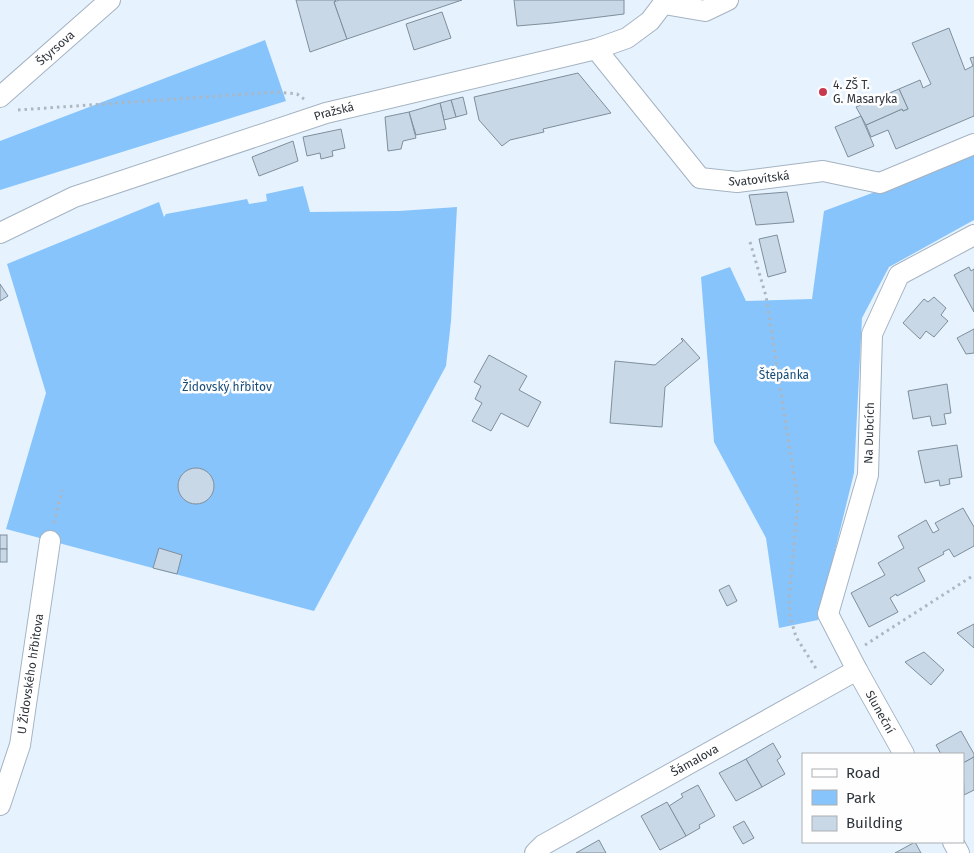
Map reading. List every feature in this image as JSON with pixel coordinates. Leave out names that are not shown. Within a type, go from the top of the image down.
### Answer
[{"type":"street","name":"Štyrsova","points":[[5,104],[110,0]]},
{"type":"street","points":[[663,1],[705,10],[728,0]]},
{"type":"street","name":"Pražská","points":[[0,233],[74,197],[326,112],[596,49],[627,38],[650,22],[663,1]]},
{"type":"street","name":"Svatovítská","points":[[596,49],[700,178],[737,182],[823,171],[880,183],[974,144]]},
{"type":"street","name":"Na Dubcích","points":[[852,661],[828,614],[868,475],[872,334],[899,275],[974,235]]},
{"type":"street","name":"U Židovského hřbitova","points":[[0,805],[20,745],[50,541]]},
{"type":"street","name":"Šámalova","points":[[542,850],[827,686],[852,661]]},
{"type":"street","name":"Sluneční","points":[[852,661],[903,753]]},
{"type":"path","points":[[5,104],[276,92],[297,94],[326,112]]},
{"type":"path","points":[[750,242],[766,296],[798,502],[789,597],[790,616],[796,637],[827,686]]},
{"type":"path","points":[[50,541],[62,490]]},
{"type":"path","points":[[852,661],[860,648],[974,575]]},
{"type":"green space","points":[[265,40],[286,101],[0,190],[0,141]]},
{"type":"green space","name":"Štěpánka","points":[[974,155],[974,220],[889,267],[862,318],[854,473],[818,620],[779,628],[766,538],[714,442],[701,277],[730,267],[746,301],[812,299],[824,211]]},
{"type":"green space","name":"Židovský hřbitov","points":[[303,186],[310,212],[399,211],[457,207],[451,321],[446,366],[314,611],[6,529],[46,393],[7,264],[159,202],[164,217],[166,214],[247,199],[249,204],[267,201],[266,194]]},
{"type":"building","points":[[296,0],[336,0],[334,2],[347,39],[310,52]]},
{"type":"building","points":[[339,0],[462,0],[347,39],[334,2]]},
{"type":"building","points":[[514,0],[624,0],[624,14],[517,26]]},
{"type":"building","points":[[442,12],[451,38],[414,50],[406,24]]},
{"type":"building","points":[[949,28],[965,70],[973,66],[970,58],[974,57],[974,116],[896,149],[888,130],[871,137],[866,125],[902,109],[903,111],[908,109],[899,89],[920,80],[923,88],[931,84],[912,43]]},
{"type":"building","points":[[578,73],[611,113],[543,129],[544,132],[510,140],[502,146],[479,120],[474,97]]},
{"type":"building","points":[[899,89],[908,109],[903,111],[902,109],[866,125],[856,107]]},
{"type":"building","points":[[463,97],[467,114],[456,117],[451,100]]},
{"type":"building","points":[[451,100],[456,117],[444,120],[440,103]]},
{"type":"building","points":[[440,103],[446,129],[416,135],[409,112]]},
{"type":"building","points":[[409,112],[416,138],[403,141],[401,149],[388,151],[385,117]]},
{"type":"building","points":[[861,116],[874,146],[848,157],[835,127]]},
{"type":"building","points":[[341,129],[345,148],[332,151],[333,156],[321,159],[320,153],[307,156],[303,137]]},
{"type":"building","points":[[293,141],[298,161],[259,176],[252,157]]},
{"type":"building","points":[[787,192],[794,222],[756,225],[749,195]]},
{"type":"building","points":[[777,235],[786,272],[768,277],[759,239]]},
{"type":"building","points":[[969,267],[971,271],[974,269],[974,312],[954,275]]},
{"type":"building","points":[[0,284],[8,296],[0,301]]},
{"type":"building","points":[[934,297],[946,308],[941,315],[948,321],[934,337],[926,331],[920,339],[903,323],[924,299],[928,302]]},
{"type":"building","points":[[974,329],[974,353],[966,354],[957,338]]},
{"type":"building","points":[[682,338],[700,358],[665,387],[662,427],[610,423],[615,361],[655,365],[683,341]]},
{"type":"building","points":[[489,355],[527,376],[519,390],[541,402],[528,427],[501,413],[491,431],[472,421],[482,403],[475,399],[481,386],[474,382]]},
{"type":"building","points":[[947,384],[951,413],[944,414],[946,424],[932,426],[930,416],[913,419],[908,391]]},
{"type":"building","points":[[957,445],[962,477],[949,479],[950,484],[940,486],[939,480],[925,483],[918,451]]},
{"type":"building","points":[[196,468],[203,469],[209,473],[213,479],[213,493],[209,499],[203,503],[196,504],[189,503],[183,499],[179,493],[178,486],[179,479],[183,473],[189,469]]},
{"type":"building","points":[[963,508],[974,527],[974,546],[954,557],[949,549],[943,552],[944,554],[918,568],[925,581],[890,598],[898,612],[869,627],[851,593],[885,575],[878,563],[904,548],[898,536],[926,520],[933,533],[939,530],[935,523]]},
{"type":"building","points":[[0,535],[7,535],[7,549],[0,549]]},
{"type":"building","points":[[159,548],[182,555],[177,574],[153,568]]},
{"type":"building","points":[[0,549],[7,549],[7,562],[0,562]]},
{"type":"building","points":[[729,585],[737,601],[727,606],[719,590]]},
{"type":"building","points":[[974,624],[974,648],[957,633]]},
{"type":"building","points":[[924,652],[944,670],[931,685],[905,662]]},
{"type":"building","points":[[961,731],[974,757],[964,762],[964,753],[940,753],[936,745]]},
{"type":"building","points":[[773,743],[781,757],[777,760],[785,774],[762,787],[746,759]]},
{"type":"building","points":[[974,757],[974,790],[964,795],[964,762]]},
{"type":"building","points":[[746,759],[762,787],[736,801],[719,773]]},
{"type":"building","points":[[698,785],[715,816],[699,825],[700,828],[686,836],[669,806],[683,797],[681,794]]},
{"type":"building","points":[[667,802],[686,836],[660,850],[641,816]]},
{"type":"building","points":[[744,821],[754,838],[743,844],[733,827]]},
{"type":"building","points":[[599,840],[606,853],[576,853]]},
{"type":"building","points":[[916,843],[921,853],[895,853]]},
{"type":"place","name":"4. ZŠ T. G. Masaryka","points":[[823,92]]}]
